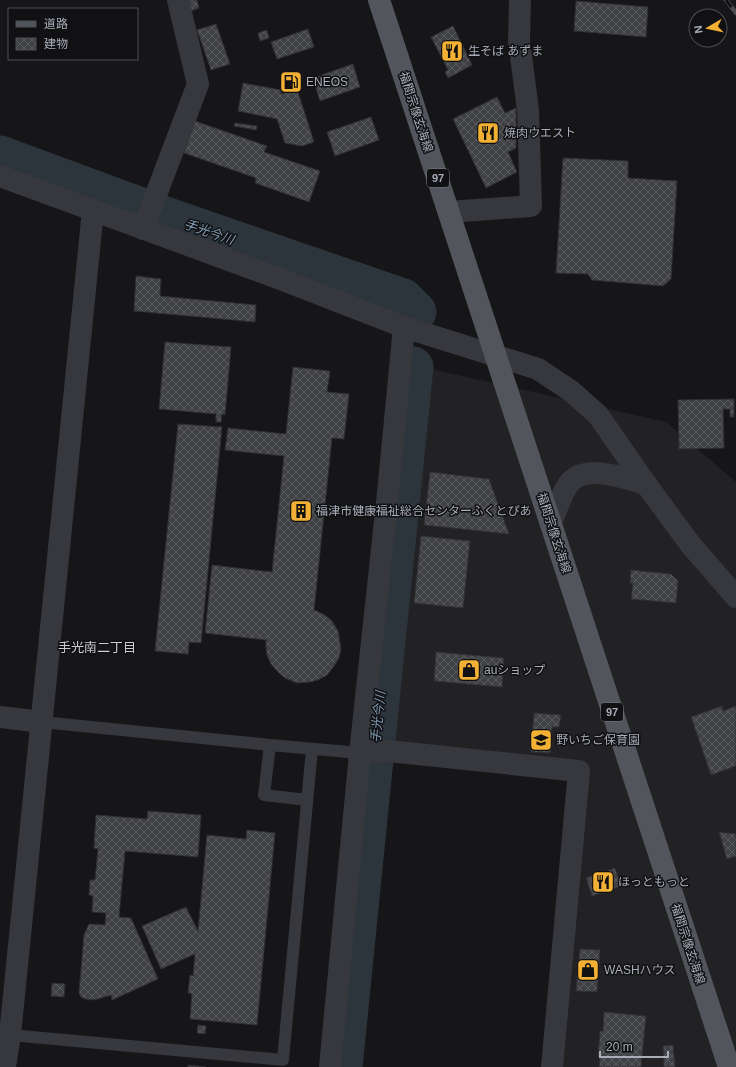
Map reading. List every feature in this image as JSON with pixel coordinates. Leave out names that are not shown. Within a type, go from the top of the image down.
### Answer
[{"type":"main road","name":"福間宗像玄海線","points":[[379,0],[729,1067]]},
{"type":"street","points":[[143,229],[198,84],[178,0]]},
{"type":"street","points":[[449,212],[531,206],[528,110],[519,41],[520,0]]},
{"type":"street","points":[[0,176],[275,277],[404,327],[538,369],[571,391],[598,415],[690,544],[736,597]]},
{"type":"street","points":[[5,1067],[10,1035],[93,210]]},
{"type":"street","points":[[330,1067],[370,752],[387,503],[404,327]]},
{"type":"street","points":[[551,522],[570,481],[581,474],[608,474],[646,484]]},
{"type":"street","points":[[0,717],[42,722]]},
{"type":"street","points":[[370,752],[579,771],[552,1067]]},
{"type":"lane","points":[[42,722],[270,746],[370,752]]},
{"type":"lane","points":[[270,746],[264,795],[307,800]]},
{"type":"lane","points":[[10,1035],[283,1060],[312,749]]},
{"type":"shaded area","points":[[431,369],[666,422],[736,482],[736,1067],[561,1067],[588,766],[394,744]]},
{"type":"building","points":[[188,0],[197,0],[199,8],[191,11]]},
{"type":"building","points":[[576,1],[648,7],[646,37],[574,31]]},
{"type":"building","points":[[216,24],[230,64],[211,70],[197,30]]},
{"type":"building","name":"生そば あずま","points":[[453,26],[472,65],[448,78],[445,72],[448,70],[431,37]]},
{"type":"building","points":[[308,29],[314,47],[277,59],[271,42]]},
{"type":"building","points":[[267,30],[269,38],[260,41],[258,33]]},
{"type":"building","points":[[353,64],[360,87],[320,101],[313,78]]},
{"type":"building","points":[[243,83],[281,90],[281,94],[297,89],[314,142],[302,146],[285,143],[277,119],[238,111]]},
{"type":"building","name":"焼肉ウエスト","points":[[497,97],[505,113],[516,108],[516,148],[508,152],[517,172],[486,188],[453,119]]},
{"type":"building","points":[[371,117],[379,140],[335,156],[327,132]]},
{"type":"building","points":[[195,121],[267,146],[264,152],[320,171],[309,202],[255,183],[256,178],[184,153]]},
{"type":"building","points":[[235,123],[257,126],[256,130],[234,126]]},
{"type":"building","points":[[563,158],[628,161],[628,178],[677,181],[671,279],[663,286],[592,280],[588,274],[556,273]]},
{"type":"building","points":[[136,276],[161,279],[160,296],[256,305],[255,322],[134,311]]},
{"type":"building","points":[[165,342],[231,347],[225,415],[222,414],[221,422],[216,422],[216,414],[159,409]]},
{"type":"building","name":"福津市健康福祉総合センターふくとぴあ","points":[[293,367],[330,371],[327,392],[349,394],[344,439],[332,438],[314,610],[325,615],[332,621],[338,631],[341,649],[339,658],[327,675],[318,680],[297,683],[285,678],[271,664],[267,655],[266,640],[205,633],[212,565],[272,572],[284,456],[225,450],[228,428],[286,434]]},
{"type":"building","points":[[734,399],[734,417],[730,417],[730,409],[723,409],[724,448],[679,449],[678,400]]},
{"type":"building","points":[[178,424],[222,427],[201,643],[189,642],[188,654],[155,651]]},
{"type":"building","points":[[430,472],[489,479],[509,534],[424,525]]},
{"type":"building","points":[[421,536],[470,541],[463,608],[414,603]]},
{"type":"building","points":[[631,570],[671,574],[678,581],[676,603],[631,599],[633,583],[630,583]]},
{"type":"building","name":"auショップ","points":[[436,652],[504,658],[502,687],[434,681]]},
{"type":"building","points":[[722,706],[723,711],[736,706],[736,766],[711,775],[691,717]]},
{"type":"building","name":"野いちご保育園","points":[[534,713],[561,715],[559,727],[552,727],[550,753],[531,752]]},
{"type":"building","points":[[148,811],[201,815],[198,857],[125,851],[119,917],[131,918],[158,979],[112,1000],[111,995],[94,1000],[85,999],[81,997],[79,993],[84,935],[89,924],[105,925],[106,913],[92,912],[93,896],[89,895],[90,880],[95,880],[98,849],[94,848],[96,815],[147,819]]},
{"type":"building","points":[[247,830],[275,833],[257,1025],[190,1019],[192,994],[188,993],[190,975],[193,976],[195,954],[161,969],[142,926],[186,907],[198,931],[207,835],[246,839]]},
{"type":"building","points":[[719,832],[736,834],[736,856],[727,859]]},
{"type":"building","name":"ほっともっと","points":[[615,868],[621,886],[592,896],[586,878]]},
{"type":"building","name":"WASHハウス","points":[[580,949],[600,950],[597,992],[576,991]]},
{"type":"building","points":[[52,983],[65,984],[64,997],[51,996]]},
{"type":"building","points":[[604,1012],[646,1016],[641,1067],[599,1067],[600,1057],[598,1057],[600,1031],[603,1031]]},
{"type":"building","points":[[198,1025],[206,1026],[205,1034],[197,1033]]},
{"type":"building","points":[[673,1045],[675,1067],[664,1067],[663,1046]]},
{"type":"building","points":[[188,1065],[206,1067],[188,1067]]},
{"type":"waterway","name":"手光今川","points":[[0,156],[179,222],[403,299],[416,312]]},
{"type":"waterway","name":"手光今川","points":[[342,1067],[413,367]]},
{"type":"railway","points":[[726,0],[736,13]]},
{"type":"place","name":"生そば あずま","points":[[452,51]]},
{"type":"place","name":"ENEOS","points":[[291,82]]},
{"type":"place","name":"焼肉ウエスト","points":[[488,133]]},
{"type":"place","name":"福津市健康福祉総合センターふくとぴあ","points":[[301,511]]},
{"type":"place","name":"auショップ","points":[[469,670]]},
{"type":"place","name":"野いちご保育園","points":[[541,740]]},
{"type":"place","name":"ほっともっと","points":[[603,882]]},
{"type":"place","name":"WASHハウス","points":[[588,970]]},
{"type":"district","name":"手光南二丁目","points":[[97,647]]}]
